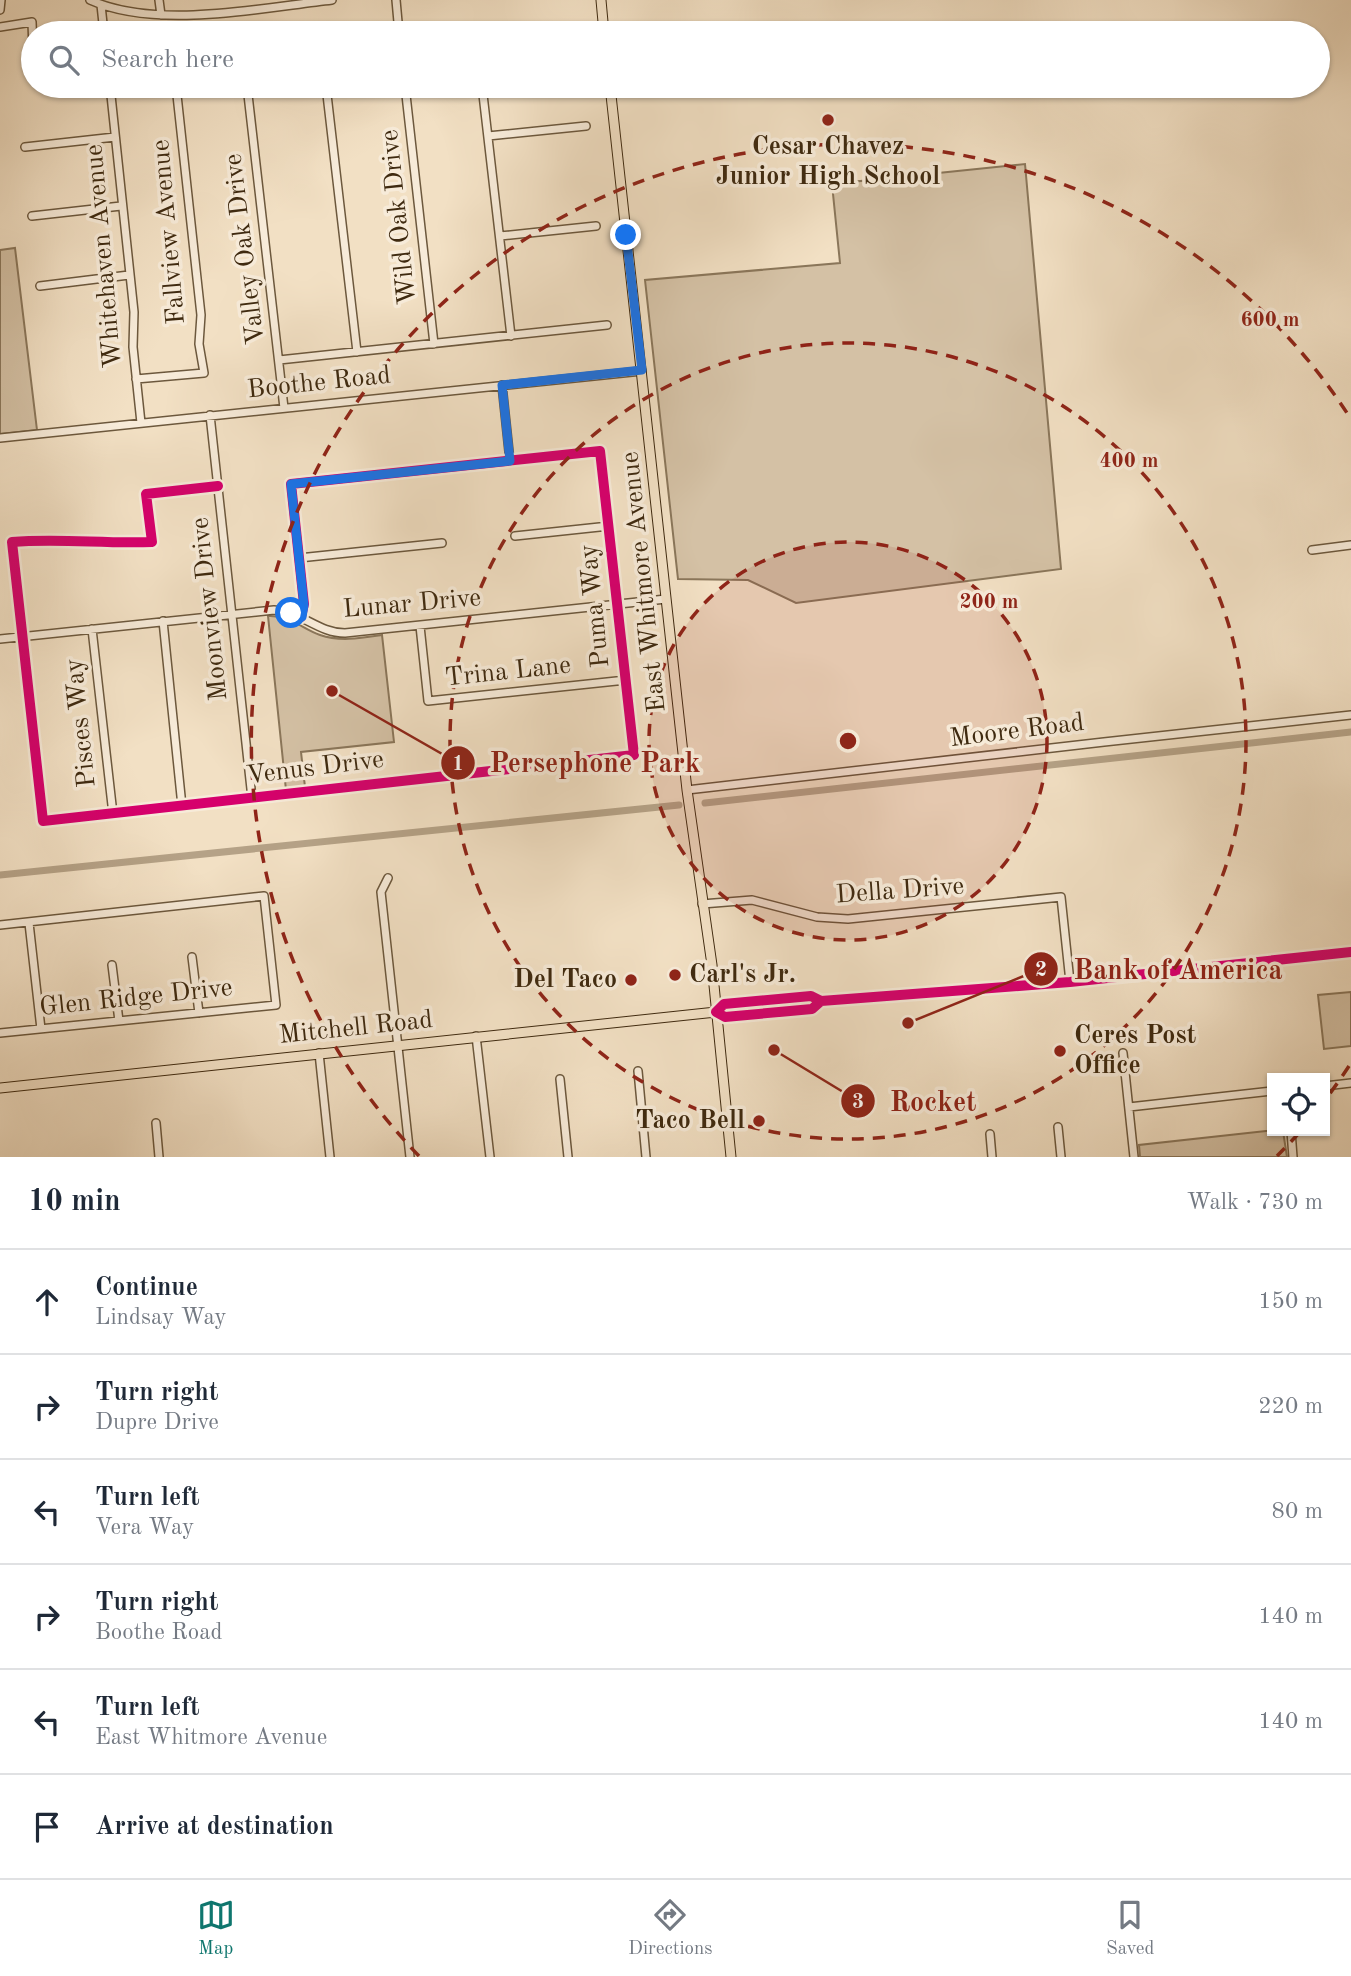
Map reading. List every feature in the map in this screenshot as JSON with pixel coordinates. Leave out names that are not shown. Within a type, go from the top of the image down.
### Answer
[{"type":"main road","points":[[601,0],[603,21]]},
{"type":"main road","name":"East Whitmore Avenue","points":[[611,98],[687,790],[716,1012],[731,1157]]},
{"type":"main road","name":"Mitchell Road","points":[[0,1088],[716,1012]]},
{"type":"street","points":[[0,10],[1,0]]},
{"type":"street","points":[[90,0],[102,5],[161,15],[205,14],[332,0]]},
{"type":"street","points":[[159,0],[161,15]]},
{"type":"street","points":[[240,0],[240,10]]},
{"type":"street","points":[[396,0],[399,21]]},
{"type":"street","points":[[102,5],[103,21]]},
{"type":"street","points":[[1,25],[21,23]]},
{"type":"street","name":"Whitehaven Avenue","points":[[111,98],[134,312],[133,347],[141,423]]},
{"type":"street","name":"Fallview Avenue","points":[[136,379],[204,373],[199,344],[201,315],[177,98]]},
{"type":"street","name":"Valley Oak Drive","points":[[248,98],[284,408]]},
{"type":"street","points":[[327,98],[357,352]]},
{"type":"street","name":"Wild Oak Drive","points":[[406,98],[434,344]]},
{"type":"street","points":[[483,98],[511,335]]},
{"type":"street","points":[[488,136],[586,126]]},
{"type":"street","points":[[25,147],[115,137]]},
{"type":"street","points":[[32,216],[121,206]]},
{"type":"street","points":[[499,236],[596,226]]},
{"type":"street","points":[[40,286],[129,275]]},
{"type":"street","points":[[279,360],[607,325]]},
{"type":"street","name":"Boothe Road","points":[[0,438],[642,370]]},
{"type":"street","points":[[302,617],[304,605],[291,484],[510,461],[502,385]]},
{"type":"street","name":"Moonview Drive","points":[[210,415],[252,798]]},
{"type":"street","name":"Puma Way","points":[[510,461],[600,451],[634,755]]},
{"type":"street","points":[[23,636],[12,541],[63,539],[152,542],[146,494],[218,486]]},
{"type":"street","points":[[515,536],[609,526]]},
{"type":"street","points":[[299,558],[442,543]]},
{"type":"street","points":[[1312,550],[1351,545]]},
{"type":"street","name":"Lunar Drive","points":[[0,639],[279,610],[302,617],[321,629],[336,633],[666,599]]},
{"type":"street","points":[[163,621],[182,806]]},
{"type":"street","name":"Trina Lane","points":[[420,626],[428,701],[626,680]]},
{"type":"street","name":"Pisces Way","points":[[92,629],[113,814]]},
{"type":"street","name":"Venus Drive","points":[[23,636],[43,821],[634,755]]},
{"type":"street","name":"Moore Road","points":[[687,790],[1351,715]]},
{"type":"street","points":[[388,878],[381,892],[410,1157]]},
{"type":"street","name":"Glen Ridge Drive","points":[[0,1033],[276,1005],[264,896],[29,923]]},
{"type":"street","name":"Della Drive","points":[[702,904],[751,900],[817,917],[848,919],[1061,897],[1070,982]]},
{"type":"street","points":[[0,925],[29,923],[41,1029]]},
{"type":"street","name":"Mitchell Road","points":[[821,1001],[812,1009],[725,1017],[716,1012],[724,1004],[811,996],[821,1001],[1070,982],[1351,952]]},
{"type":"street","points":[[192,957],[199,1013]]},
{"type":"street","points":[[112,965],[119,1021]]},
{"type":"street","points":[[476,1036],[490,1157]]},
{"type":"street","points":[[319,1053],[330,1157]]},
{"type":"street","points":[[1123,1053],[1134,1157]]},
{"type":"street","points":[[638,1071],[646,1157]]},
{"type":"street","points":[[560,1079],[568,1157]]},
{"type":"street","points":[[1330,1085],[1351,1083]]},
{"type":"street","points":[[1129,1107],[1267,1092]]},
{"type":"street","points":[[156,1123],[159,1157]]},
{"type":"street","points":[[1058,1127],[1061,1157]]},
{"type":"street","points":[[990,1134],[992,1157]]},
{"type":"street","points":[[1291,1136],[1293,1157]]},
{"type":"shaded area","points":[[1025,164],[1061,569],[796,603],[748,580],[678,579],[645,280],[840,263],[832,184]]},
{"type":"shaded area","points":[[15,248],[37,430],[0,434],[0,250]]},
{"type":"shaded area","points":[[268,616],[289,620],[328,637],[351,639],[382,635],[394,742],[301,752],[305,787],[286,790]]},
{"type":"shaded area","points":[[1351,992],[1351,1046],[1324,1049],[1318,995]]},
{"type":"shaded area","points":[[1267,1131],[1267,1136],[1284,1136],[1287,1157],[1140,1157],[1139,1145]]},
{"type":"waterway","points":[[705,803],[1351,732]]},
{"type":"waterway","points":[[0,875],[679,805]]},
{"type":"cycle path","points":[[218,486],[146,494],[152,542],[12,542],[43,821],[634,755],[600,451],[291,484],[304,604],[301,617]]},
{"type":"cycle path","points":[[821,1001],[812,1009],[725,1017],[716,1012],[724,1004],[811,996],[821,1001],[1070,982],[1351,952]]},
{"type":"place","name":"Cesar Chavez Junior High School","points":[[828,120]]},
{"type":"place","name":"Persephone Park","points":[[332,691]]},
{"type":"place","name":"Carl's Jr.","points":[[675,975]]},
{"type":"place","name":"Del Taco","points":[[631,980]]},
{"type":"place","name":"Bank of America","points":[[908,1023]]},
{"type":"place","name":"Rocket","points":[[774,1050]]},
{"type":"place","name":"Ceres Post Office","points":[[1060,1051]]},
{"type":"place","name":"Taco Bell","points":[[759,1121]]},
{"type":"route","points":[[291,613],[302,617],[304,611],[291,484],[510,461],[502,385],[642,370],[626,235]]}]
